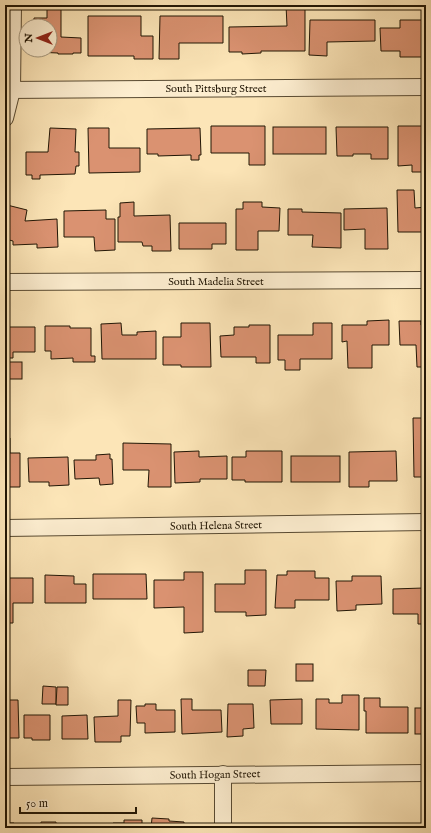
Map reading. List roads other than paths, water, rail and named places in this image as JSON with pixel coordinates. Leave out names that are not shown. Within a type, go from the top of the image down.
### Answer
[{"type":"street","points":[[5,118],[13,5]]},
{"type":"street","name":"South Pittsburg Street","points":[[8,90],[426,87]]},
{"type":"street","name":"South Madelia Street","points":[[5,282],[426,280]]},
{"type":"street","name":"South Helena Street","points":[[5,528],[426,522]]},
{"type":"street","name":"South Hogan Street","points":[[5,777],[426,773]]},
{"type":"street","points":[[223,774],[223,828]]}]
